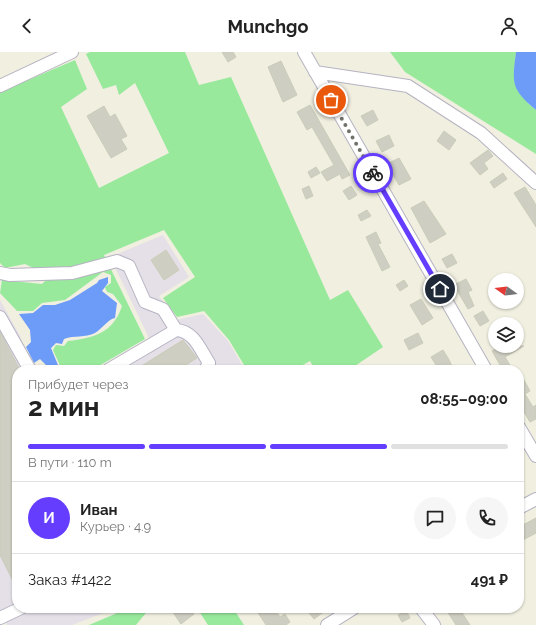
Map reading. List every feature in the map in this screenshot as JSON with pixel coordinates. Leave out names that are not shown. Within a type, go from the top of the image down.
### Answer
[{"type":"street","points":[[0,86],[72,52]]},
{"type":"street","points":[[304,52],[483,365]]},
{"type":"street","points":[[315,72],[408,86],[481,133],[536,183]]},
{"type":"street","points":[[0,273],[10,275],[72,273],[117,261],[128,266],[145,302],[163,308],[176,330]]},
{"type":"street","points":[[0,317],[27,365]]},
{"type":"street","points":[[116,365],[176,330],[184,330],[193,337],[209,363],[208,365]]},
{"type":"street","points":[[524,436],[536,456]]},
{"type":"street","points":[[524,505],[536,499]]},
{"type":"street","points":[[0,618],[12,612]]},
{"type":"street","points":[[327,625],[346,613]]},
{"type":"street","points":[[425,613],[434,625]]},
{"type":"shaded area","points":[[163,235],[189,277],[159,296],[176,320],[203,314],[228,341],[242,365],[107,365],[150,340],[110,257]]},
{"type":"shaded area","points":[[0,300],[20,336],[33,365],[12,365],[12,613],[104,613],[72,625],[7,625],[0,609]]},
{"type":"green space","points":[[90,52],[185,52],[199,85],[231,77],[330,300],[348,290],[383,347],[356,365],[312,365],[310,361],[303,365],[244,365],[229,340],[204,311],[177,317],[163,298],[195,277],[164,230],[104,255],[145,339],[101,365],[60,365],[53,350],[56,345],[64,346],[68,341],[94,336],[108,328],[118,315],[122,306],[113,294],[107,292],[105,287],[111,283],[111,275],[103,272],[65,300],[42,303],[33,311],[17,311],[0,293],[2,280],[42,284],[50,276],[25,264],[5,268],[0,263],[0,92],[75,60],[87,89],[61,107],[99,188],[169,153],[135,83],[119,95],[116,85],[103,89],[86,54]]},
{"type":"green space","points":[[390,52],[516,52],[514,74],[528,103],[536,110],[536,154],[405,72]]},
{"type":"green space","points":[[117,613],[146,613],[136,625],[89,625]]},
{"type":"green space","points":[[200,613],[236,613],[244,625],[208,625]]},
{"type":"water","points":[[516,52],[536,52],[536,110],[522,97],[515,85],[514,72]]},
{"type":"water","points":[[108,277],[108,283],[102,291],[117,303],[115,318],[110,320],[95,333],[64,339],[62,344],[56,343],[51,348],[58,365],[46,365],[40,359],[34,363],[26,347],[31,342],[30,330],[19,314],[33,313],[43,305],[55,305],[70,300],[97,283],[99,280]]},
{"type":"building","points":[[222,52],[233,52],[236,57],[228,62]]},
{"type":"building","points":[[281,61],[297,95],[283,102],[268,67]]},
{"type":"building","points":[[310,105],[350,175],[342,179],[340,174],[327,181],[321,172],[334,165],[312,127],[307,130],[297,112]]},
{"type":"building","points":[[104,106],[110,117],[115,114],[127,136],[121,139],[127,149],[111,158],[87,116]]},
{"type":"building","points":[[373,110],[378,120],[367,126],[361,116]]},
{"type":"building","points":[[444,131],[456,140],[449,150],[437,141]]},
{"type":"building","points":[[389,135],[394,146],[382,152],[376,141]]},
{"type":"building","points":[[488,150],[493,156],[484,163],[488,169],[480,175],[470,163]]},
{"type":"building","points":[[399,158],[411,179],[399,185],[387,164]]},
{"type":"building","points":[[316,167],[320,173],[311,178],[308,172]]},
{"type":"building","points":[[503,173],[507,179],[494,188],[490,182]]},
{"type":"building","points":[[309,186],[313,196],[306,199],[302,189]]},
{"type":"building","points":[[351,186],[357,195],[349,200],[343,191]]},
{"type":"building","points":[[525,187],[536,205],[536,227],[514,193]]},
{"type":"building","points":[[424,201],[446,234],[430,243],[411,208]]},
{"type":"building","points":[[367,210],[371,216],[361,221],[358,215]]},
{"type":"building","points":[[376,232],[381,243],[378,244],[390,267],[382,271],[366,237]]},
{"type":"building","points":[[166,250],[179,270],[164,280],[151,260]]},
{"type":"building","points":[[452,254],[457,263],[447,268],[442,259]]},
{"type":"building","points":[[466,279],[472,290],[468,292],[474,306],[468,309],[454,285]]},
{"type":"building","points":[[404,280],[408,286],[400,291],[396,285]]},
{"type":"building","points":[[421,299],[433,318],[422,325],[410,305]]},
{"type":"building","points":[[483,311],[488,322],[480,326],[474,316]]},
{"type":"building","points":[[0,332],[17,365],[12,365],[12,579],[0,555]]},
{"type":"building","points":[[418,333],[423,343],[409,350],[404,340]]},
{"type":"building","points":[[183,340],[197,358],[186,365],[143,365]]},
{"type":"building","points":[[443,350],[452,365],[436,365],[431,357]]},
{"type":"building","points":[[493,353],[512,353],[505,357],[510,365],[500,365]]},
{"type":"building","points":[[524,380],[530,391],[525,394],[533,407],[536,405],[536,419],[530,422],[524,412]]},
{"type":"building","points":[[536,518],[536,533],[524,539],[524,524]]},
{"type":"building","points":[[173,613],[193,613],[194,614],[181,624]]},
{"type":"building","points":[[258,613],[277,613],[280,617],[285,614],[290,622],[286,625],[266,625]]},
{"type":"building","points":[[309,613],[322,613],[314,619]]},
{"type":"building","points":[[401,613],[408,613],[410,618],[402,622],[398,615]]},
{"type":"building","points":[[448,613],[462,613],[470,625],[456,625]]},
{"type":"way so far","points":[[331,100],[373,173]]},
{"type":"route","points":[[373,173],[440,289]]}]
